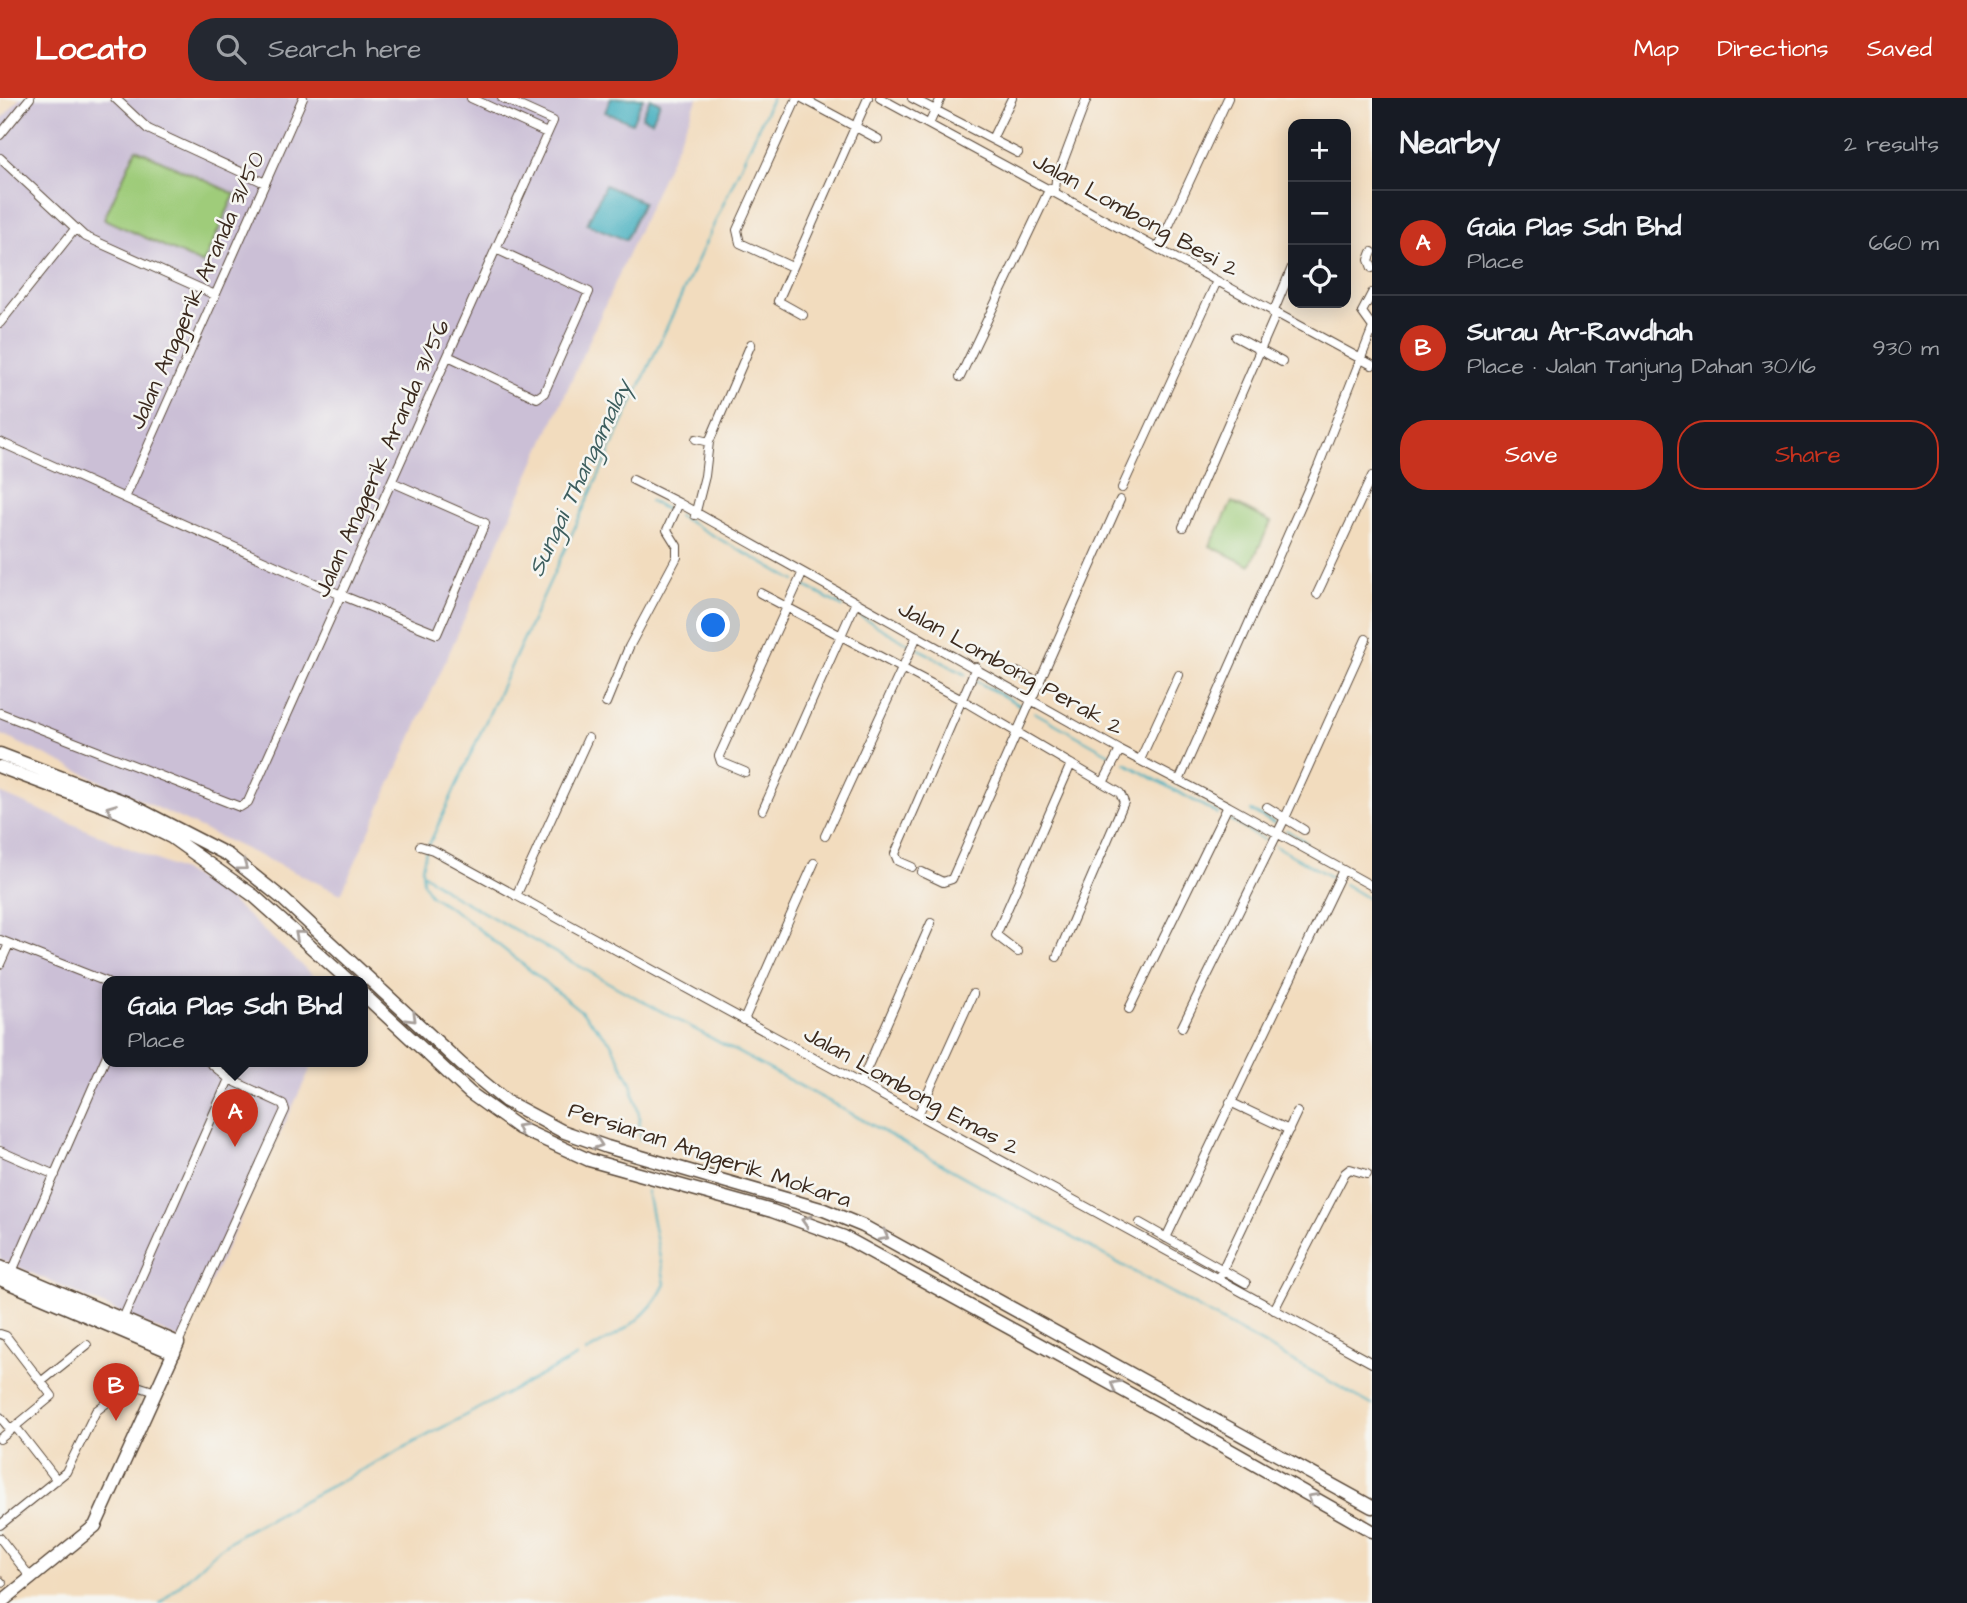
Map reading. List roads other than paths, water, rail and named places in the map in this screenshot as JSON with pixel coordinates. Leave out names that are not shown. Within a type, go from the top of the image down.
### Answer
[{"type":"main road","name":"Persiaran Anggerik Mokara","points":[[0,754],[125,802],[228,855],[283,899],[366,976]]},
{"type":"main road","points":[[0,767],[120,812],[171,837],[254,896],[343,976]]},
{"type":"main road","name":"Persiaran Anggerik Mokara","points":[[368,978],[461,1064],[506,1101],[562,1131],[824,1210],[879,1234],[1372,1507]]},
{"type":"main road","name":"Persiaran Anggerik Mokara","points":[[368,999],[470,1093],[519,1128],[589,1160],[772,1211],[844,1237],[1168,1415],[1372,1531]]},
{"type":"main road","points":[[0,1603],[95,1526],[176,1348],[119,1326],[5,1275]]},
{"type":"street","points":[[0,135],[30,98]]},
{"type":"street","points":[[115,98],[148,129],[265,183]]},
{"type":"street","name":"Jalan Anggerik Aranda 31/50","points":[[125,498],[303,98]]},
{"type":"street","points":[[471,98],[547,133]]},
{"type":"street","points":[[502,98],[523,103]]},
{"type":"street","points":[[793,267],[740,243],[737,230],[797,98]]},
{"type":"street","points":[[802,98],[878,139]]},
{"type":"street","points":[[803,315],[778,300],[868,98]]},
{"type":"street","name":"Jalan Lombong Besi 2","points":[[880,98],[930,122],[1372,365]]},
{"type":"street","points":[[912,98],[1018,153]]},
{"type":"street","points":[[930,122],[941,98]]},
{"type":"street","points":[[992,139],[1012,98]]},
{"type":"street","points":[[960,377],[1052,189],[1087,98]]},
{"type":"street","points":[[1158,249],[1228,98]]},
{"type":"street","name":"Jalan Anggerik Aranda 31/56","points":[[0,713],[240,807],[248,802],[553,121],[523,103]]},
{"type":"street","points":[[0,158],[84,236],[215,295]]},
{"type":"street","points":[[1,321],[75,229]]},
{"type":"street","points":[[448,356],[537,398],[544,393],[568,345],[589,292],[496,249]]},
{"type":"street","points":[[1372,252],[1369,260],[1372,268]]},
{"type":"street","points":[[1122,488],[1217,281]]},
{"type":"street","points":[[1182,527],[1288,285]]},
{"type":"street","points":[[1179,781],[1318,467],[1360,365],[1359,358],[1372,328],[1362,313],[1362,306],[1372,293]]},
{"type":"street","points":[[1236,338],[1282,362]]},
{"type":"street","points":[[695,514],[705,476],[709,442],[751,344]]},
{"type":"street","points":[[696,439],[709,442]]},
{"type":"street","points":[[0,442],[341,595],[431,634],[437,634],[485,523],[392,482]]},
{"type":"street","points":[[1317,594],[1372,476]]},
{"type":"street","name":"Jalan Lombong Perak 2","points":[[633,481],[676,510],[695,514],[976,667],[1120,750],[1277,832],[1372,886]]},
{"type":"street","points":[[922,872],[943,882],[952,879],[1120,500]]},
{"type":"street","points":[[606,703],[629,647],[677,556],[677,546],[667,530],[676,510]]},
{"type":"street","points":[[745,772],[721,762],[719,756],[802,574]]},
{"type":"street","points":[[760,593],[962,699],[1120,793],[1124,802],[1057,957]]},
{"type":"street","points":[[763,810],[856,602]]},
{"type":"street","points":[[825,836],[917,636]]},
{"type":"street","points":[[1182,1027],[1285,818],[1366,639]]},
{"type":"street","points":[[912,867],[898,861],[895,854],[976,667]]},
{"type":"street","points":[[1017,672],[1040,684]]},
{"type":"street","points":[[1140,760],[1179,675]]},
{"type":"street","points":[[516,895],[588,738]]},
{"type":"street","points":[[1103,783],[1120,750]]},
{"type":"street","points":[[1018,952],[996,935],[1071,764]]},
{"type":"street","points":[[1129,1009],[1228,806]]},
{"type":"street","points":[[1267,807],[1304,830]]},
{"type":"street","name":"Jalan Lombong Emas 2","points":[[419,846],[433,850],[1218,1279],[1275,1306],[1372,1363]]},
{"type":"street","points":[[744,1020],[814,863]]},
{"type":"street","points":[[1166,1238],[1343,870]]},
{"type":"street","points":[[860,1084],[931,923]]},
{"type":"street","points":[[0,964],[4,942],[102,980]]},
{"type":"street","points":[[918,1115],[973,994]]},
{"type":"street","points":[[5,1275],[55,1175],[102,1067]]},
{"type":"street","points":[[176,1348],[285,1111],[281,1102],[229,1079],[215,1067]]},
{"type":"street","points":[[119,1326],[229,1079]]},
{"type":"street","points":[[1230,1102],[1289,1130]]},
{"type":"street","points":[[1218,1279],[1297,1112]]},
{"type":"street","points":[[0,1151],[55,1175]]},
{"type":"street","points":[[1275,1306],[1345,1173],[1350,1169],[1367,1174]]},
{"type":"street","points":[[1140,1223],[1246,1283]]},
{"type":"street","points":[[0,1334],[6,1336],[42,1381],[51,1398],[0,1439]]},
{"type":"street","points":[[42,1381],[87,1345]]},
{"type":"street","points":[[0,1510],[4,1522],[66,1472],[96,1411],[131,1384],[156,1392]]},
{"type":"street","points":[[0,1417],[57,1480]]},
{"type":"street","points":[[0,1538],[31,1578]]},
{"type":"water","points":[[611,98],[643,98],[632,123],[605,112]]},
{"type":"water","points":[[650,98],[660,103],[652,121],[642,117]]},
{"type":"water","points":[[605,185],[643,202],[626,240],[587,224]]},
{"type":"waterway","name":"Sungai Thangamalay","points":[[429,845],[772,98]]},
{"type":"waterway","points":[[650,501],[670,512]]},
{"type":"waterway","points":[[678,516],[795,581]]},
{"type":"waterway","points":[[805,586],[843,607]]},
{"type":"waterway","points":[[861,617],[909,644]]},
{"type":"waterway","points":[[919,649],[966,675]]},
{"type":"waterway","points":[[976,681],[1023,707]]},
{"type":"waterway","points":[[1034,712],[1111,755]]},
{"type":"waterway","points":[[1125,763],[1218,814]]},
{"type":"waterway","points":[[1251,811],[1274,823]]},
{"type":"waterway","points":[[1228,819],[1264,840]]},
{"type":"waterway","points":[[1286,830],[1306,842]]},
{"type":"waterway","points":[[1275,846],[1331,877]]},
{"type":"waterway","points":[[426,850],[422,868],[423,882],[430,895],[461,915],[581,1011],[611,1043],[631,1083],[639,1115],[640,1139]]},
{"type":"waterway","points":[[424,874],[451,894],[620,989],[843,1109],[1372,1405]]},
{"type":"waterway","points":[[1344,884],[1372,901]]},
{"type":"waterway","points":[[586,1352],[631,1325],[650,1307],[665,1284],[647,1191]]},
{"type":"waterway","points":[[160,1603],[220,1548],[240,1534],[576,1357]]},
{"type":"place","name":"Gaia Plas Sdn Bhd","points":[[235,1147]]},
{"type":"place","name":"Surau Ar-Rawdhah","points":[[116,1421]]}]
